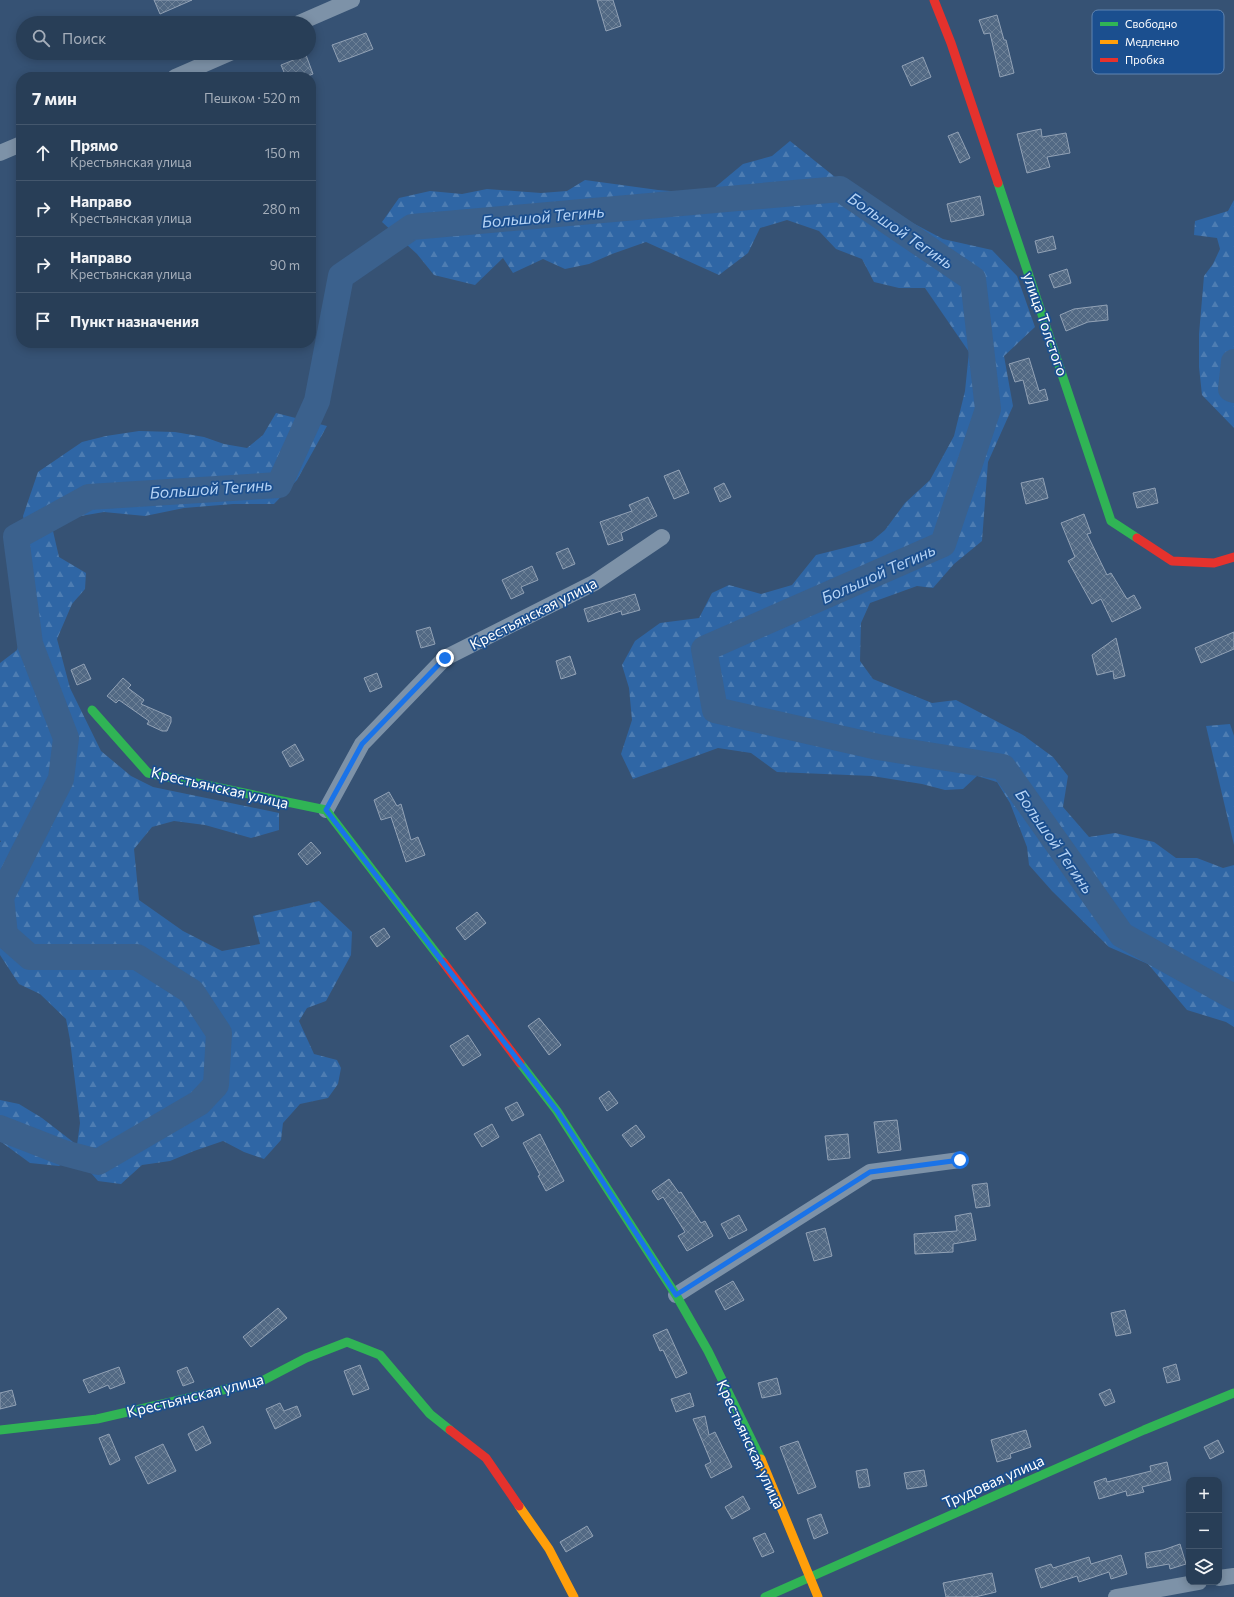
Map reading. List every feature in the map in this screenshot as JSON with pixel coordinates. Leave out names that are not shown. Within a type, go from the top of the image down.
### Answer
[{"type":"street","points":[[315,16],[352,0]]},
{"type":"street","name":"улица Толстого","points":[[934,0],[954,50],[1111,521],[1172,561],[1214,563],[1234,557]]},
{"type":"street","points":[[186,72],[214,60]]},
{"type":"street","points":[[0,153],[16,146]]},
{"type":"street","name":"Крестьянская улица","points":[[326,810],[362,744],[445,658],[594,583],[662,537]]},
{"type":"street","name":"Крестьянская улица","points":[[92,710],[148,773],[326,810],[557,1111],[676,1295],[708,1352],[764,1463],[818,1597]]},
{"type":"street","points":[[676,1295],[870,1172],[960,1160]]},
{"type":"street","name":"Крестьянская улица","points":[[0,1430],[97,1419],[262,1381],[306,1358],[347,1342],[380,1355],[430,1414],[486,1458],[549,1549],[574,1597]]},
{"type":"street","name":"Трудовая улица","points":[[765,1597],[1144,1430],[1234,1393]]},
{"type":"street","points":[[1222,1578],[1234,1576]]},
{"type":"street","points":[[1116,1597],[1186,1584]]},
{"type":"green space","points":[[790,141],[835,177],[909,221],[943,239],[992,250],[1017,276],[1035,327],[1004,356],[1013,406],[988,462],[982,541],[954,564],[933,588],[917,586],[870,603],[861,623],[860,661],[873,679],[932,703],[956,700],[1023,735],[1053,757],[1068,776],[1063,807],[1089,837],[1115,833],[1154,842],[1176,858],[1197,858],[1223,868],[1234,865],[1234,1027],[1226,1022],[1187,1010],[1148,964],[1109,947],[1052,891],[1029,865],[1027,847],[1010,803],[997,782],[977,776],[963,789],[945,790],[922,784],[872,776],[777,772],[751,753],[718,748],[633,779],[621,754],[632,720],[629,688],[622,665],[635,641],[660,623],[699,618],[712,593],[729,585],[761,594],[792,585],[816,555],[872,541],[885,530],[905,503],[930,480],[954,436],[965,391],[969,352],[925,288],[899,288],[874,282],[862,259],[836,249],[819,231],[787,220],[760,228],[748,253],[719,275],[646,242],[589,264],[565,269],[543,259],[513,273],[503,258],[475,285],[434,275],[417,254],[382,222],[399,198],[430,191],[462,194],[487,189],[541,193],[567,191],[585,180],[658,190],[707,194],[743,164],[772,156]]},
{"type":"green space","points":[[1234,200],[1234,428],[1202,395],[1199,367],[1199,334],[1204,276],[1213,264],[1220,249],[1217,238],[1194,235],[1195,221],[1228,211]]},
{"type":"green space","points":[[276,413],[327,426],[297,480],[274,504],[233,504],[184,508],[145,516],[104,512],[75,517],[53,531],[59,557],[86,573],[85,589],[72,604],[57,639],[70,688],[101,751],[131,776],[153,787],[279,813],[279,830],[251,838],[205,825],[174,821],[152,827],[134,849],[139,900],[183,931],[222,951],[260,944],[253,916],[319,901],[352,932],[351,955],[326,1001],[307,1008],[299,1021],[314,1054],[337,1060],[341,1068],[338,1084],[328,1098],[300,1104],[283,1123],[281,1140],[264,1159],[244,1152],[223,1141],[170,1161],[142,1165],[121,1184],[98,1181],[76,1156],[59,1166],[30,1163],[0,1141],[0,1100],[19,1104],[42,1118],[77,1145],[80,1123],[66,1019],[40,994],[19,984],[0,955],[0,663],[17,650],[35,586],[23,516],[38,472],[82,442],[106,436],[139,431],[175,432],[204,437],[224,444],[247,448],[263,435]]},
{"type":"green space","points":[[1230,724],[1234,736],[1234,845],[1206,726]]},
{"type":"building","points":[[154,0],[192,0],[160,14]]},
{"type":"building","points":[[597,0],[613,0],[621,26],[606,31]]},
{"type":"building","points":[[997,15],[1004,40],[1006,40],[1014,73],[1000,77],[990,33],[984,34],[979,20]]},
{"type":"building","points":[[366,33],[373,49],[339,62],[332,45]]},
{"type":"building","points":[[923,57],[931,77],[911,86],[902,66]]},
{"type":"building","points":[[294,60],[308,60],[312,72],[284,72],[281,65]]},
{"type":"building","points":[[1041,129],[1042,137],[1066,133],[1070,153],[1047,157],[1050,167],[1027,173],[1017,134]]},
{"type":"building","points":[[958,132],[970,158],[960,163],[948,136]]},
{"type":"building","points":[[980,196],[984,215],[951,222],[947,204]]},
{"type":"building","points":[[1053,236],[1056,249],[1038,253],[1035,241]]},
{"type":"building","points":[[1067,269],[1071,283],[1054,288],[1049,275]]},
{"type":"building","points":[[1107,305],[1108,320],[1088,322],[1066,331],[1060,315],[1074,309]]},
{"type":"building","points":[[1029,358],[1039,391],[1045,389],[1048,400],[1029,404],[1023,380],[1015,382],[1009,364]]},
{"type":"building","points":[[679,470],[689,493],[674,499],[664,476]]},
{"type":"building","points":[[1043,478],[1048,498],[1026,504],[1021,483]]},
{"type":"building","points":[[724,483],[731,497],[720,502],[714,488]]},
{"type":"building","points":[[1155,488],[1158,503],[1137,508],[1133,493]]},
{"type":"building","points":[[648,497],[657,516],[621,533],[623,540],[608,545],[600,522],[632,511],[629,505]]},
{"type":"building","points":[[1084,514],[1091,533],[1087,534],[1107,575],[1111,573],[1127,599],[1134,595],[1141,608],[1112,622],[1101,599],[1092,604],[1068,561],[1075,557],[1061,523]]},
{"type":"building","points":[[568,548],[575,564],[563,569],[556,553]]},
{"type":"building","points":[[532,566],[538,580],[521,587],[524,593],[511,599],[502,580]]},
{"type":"building","points":[[635,594],[640,610],[622,615],[621,611],[588,622],[584,609]]},
{"type":"building","points":[[430,627],[435,644],[421,648],[416,631]]},
{"type":"building","points":[[1234,632],[1234,649],[1201,663],[1195,648]]},
{"type":"building","points":[[1116,638],[1125,676],[1114,679],[1113,671],[1097,675],[1092,655]]},
{"type":"building","points":[[570,656],[576,674],[561,679],[556,661]]},
{"type":"building","points":[[84,664],[91,679],[77,685],[71,670]]},
{"type":"building","points":[[377,673],[382,687],[370,692],[364,678]]},
{"type":"building","points":[[123,678],[131,685],[128,688],[144,700],[141,704],[171,717],[171,722],[167,731],[162,731],[147,724],[149,721],[119,700],[116,703],[107,696]]},
{"type":"building","points":[[295,744],[304,760],[290,767],[282,752]]},
{"type":"building","points":[[389,792],[397,806],[401,804],[411,840],[418,837],[425,855],[406,862],[391,817],[381,820],[374,800]]},
{"type":"building","points":[[311,842],[321,853],[307,865],[298,854]]},
{"type":"building","points":[[477,912],[486,923],[465,940],[456,928]]},
{"type":"building","points":[[384,928],[390,937],[377,947],[370,937]]},
{"type":"building","points":[[539,1018],[561,1045],[549,1055],[528,1026]]},
{"type":"building","points":[[468,1035],[481,1055],[463,1066],[450,1046]]},
{"type":"building","points":[[609,1091],[618,1103],[607,1111],[599,1098]]},
{"type":"building","points":[[517,1102],[524,1115],[512,1121],[505,1108]]},
{"type":"building","points":[[897,1120],[901,1150],[878,1153],[874,1122]]},
{"type":"building","points":[[492,1124],[499,1137],[482,1147],[474,1134]]},
{"type":"building","points":[[636,1125],[645,1137],[631,1147],[622,1135]]},
{"type":"building","points":[[540,1134],[564,1181],[546,1191],[538,1176],[540,1175],[523,1143]]},
{"type":"building","points":[[848,1134],[850,1158],[828,1160],[825,1136]]},
{"type":"building","points":[[669,1179],[679,1193],[681,1192],[701,1223],[705,1221],[713,1236],[687,1251],[678,1236],[685,1232],[663,1197],[658,1200],[652,1191]]},
{"type":"building","points":[[987,1183],[990,1206],[976,1208],[972,1185]]},
{"type":"building","points":[[971,1213],[976,1240],[953,1244],[953,1252],[915,1254],[914,1234],[957,1231],[955,1216]]},
{"type":"building","points":[[739,1215],[747,1230],[729,1239],[721,1224]]},
{"type":"building","points":[[825,1228],[832,1256],[814,1261],[806,1233]]},
{"type":"building","points":[[733,1281],[744,1300],[725,1310],[715,1291]]},
{"type":"building","points":[[278,1308],[287,1318],[251,1347],[243,1337]]},
{"type":"building","points":[[1125,1310],[1131,1333],[1116,1336],[1111,1313]]},
{"type":"building","points":[[667,1329],[687,1373],[676,1378],[663,1350],[660,1351],[653,1335]]},
{"type":"building","points":[[1176,1364],[1180,1380],[1167,1383],[1163,1368]]},
{"type":"building","points":[[360,1365],[369,1389],[353,1395],[344,1371]]},
{"type":"building","points":[[119,1367],[125,1383],[110,1389],[108,1385],[89,1393],[83,1380]]},
{"type":"building","points":[[187,1367],[194,1382],[183,1386],[177,1371]]},
{"type":"building","points":[[777,1378],[781,1394],[762,1398],[758,1383]]},
{"type":"building","points":[[1110,1389],[1115,1402],[1105,1406],[1099,1394]]},
{"type":"building","points":[[12,1390],[16,1405],[0,1409],[0,1393]]},
{"type":"building","points":[[690,1393],[694,1406],[676,1412],[671,1399]]},
{"type":"building","points":[[280,1403],[284,1411],[297,1406],[301,1416],[275,1429],[266,1409]]},
{"type":"building","points":[[705,1416],[709,1435],[715,1432],[732,1467],[711,1478],[705,1465],[711,1462],[693,1419]]},
{"type":"building","points":[[203,1426],[211,1443],[196,1451],[188,1434]]},
{"type":"building","points":[[1026,1430],[1031,1447],[1010,1454],[1011,1458],[997,1462],[991,1440]]},
{"type":"building","points":[[109,1434],[120,1460],[110,1465],[99,1438]]},
{"type":"building","points":[[1218,1440],[1224,1452],[1210,1459],[1204,1447]]},
{"type":"building","points":[[798,1441],[816,1487],[798,1494],[780,1447]]},
{"type":"building","points":[[163,1444],[176,1471],[148,1484],[135,1457]]},
{"type":"building","points":[[1167,1462],[1171,1480],[1142,1487],[1144,1492],[1127,1496],[1126,1491],[1099,1499],[1094,1482],[1106,1478],[1107,1482],[1151,1471],[1150,1466]]},
{"type":"building","points":[[867,1469],[870,1486],[859,1488],[856,1471]]},
{"type":"building","points":[[924,1470],[927,1486],[907,1489],[904,1473]]},
{"type":"building","points":[[743,1496],[750,1509],[732,1519],[725,1507]]},
{"type":"building","points":[[821,1514],[828,1533],[814,1539],[807,1519]]},
{"type":"building","points":[[587,1526],[593,1536],[566,1552],[560,1542]]},
{"type":"building","points":[[765,1533],[774,1552],[762,1557],[753,1538]]},
{"type":"building","points":[[1180,1544],[1186,1564],[1170,1569],[1169,1564],[1147,1568],[1145,1553],[1163,1550]]},
{"type":"building","points":[[1121,1555],[1127,1574],[1111,1579],[1109,1572],[1079,1582],[1077,1576],[1041,1588],[1035,1569],[1051,1564],[1053,1568],[1089,1557],[1091,1564]]},
{"type":"building","points":[[992,1573],[996,1592],[975,1597],[946,1597],[943,1583]]},
{"type":"waterway","name":"Большой Тегинь","points":[[0,1128],[64,1153],[98,1162],[199,1103],[216,1085],[219,1033],[192,992],[137,957],[30,957],[5,935],[1,897],[61,779],[66,738],[30,644],[16,537],[89,497],[279,485],[317,401],[341,276],[412,227],[840,189],[973,279],[988,409],[943,544],[704,649],[715,710],[878,747],[1003,767],[1122,935],[1234,997]]},
{"type":"waterway","name":"Большой Тегинь","points":[[1234,362],[1231,389],[1234,390]]},
{"type":"traffic: fast","points":[[998,183],[1111,521],[1137,538]]},
{"type":"traffic: fast","points":[[92,710],[148,773],[326,810],[443,962]]},
{"type":"traffic: fast","points":[[520,1063],[557,1111],[676,1295],[708,1351],[761,1459]]},
{"type":"traffic: fast","points":[[0,1430],[97,1419],[262,1381],[306,1358],[347,1342],[380,1355],[430,1414],[450,1430]]},
{"type":"traffic: fast","points":[[765,1597],[1144,1430],[1234,1393]]},
{"type":"traffic: slow","points":[[761,1459],[818,1597]]},
{"type":"traffic: slow","points":[[519,1506],[549,1549],[574,1597]]},
{"type":"traffic: jam","points":[[934,0],[951,43],[998,183]]},
{"type":"traffic: jam","points":[[1137,538],[1172,561],[1214,563],[1234,557]]},
{"type":"traffic: jam","points":[[443,962],[520,1063]]},
{"type":"traffic: jam","points":[[450,1430],[486,1458],[519,1506]]},
{"type":"route","points":[[445,658],[362,744],[326,810],[557,1111],[676,1295],[870,1172],[960,1160]]}]
